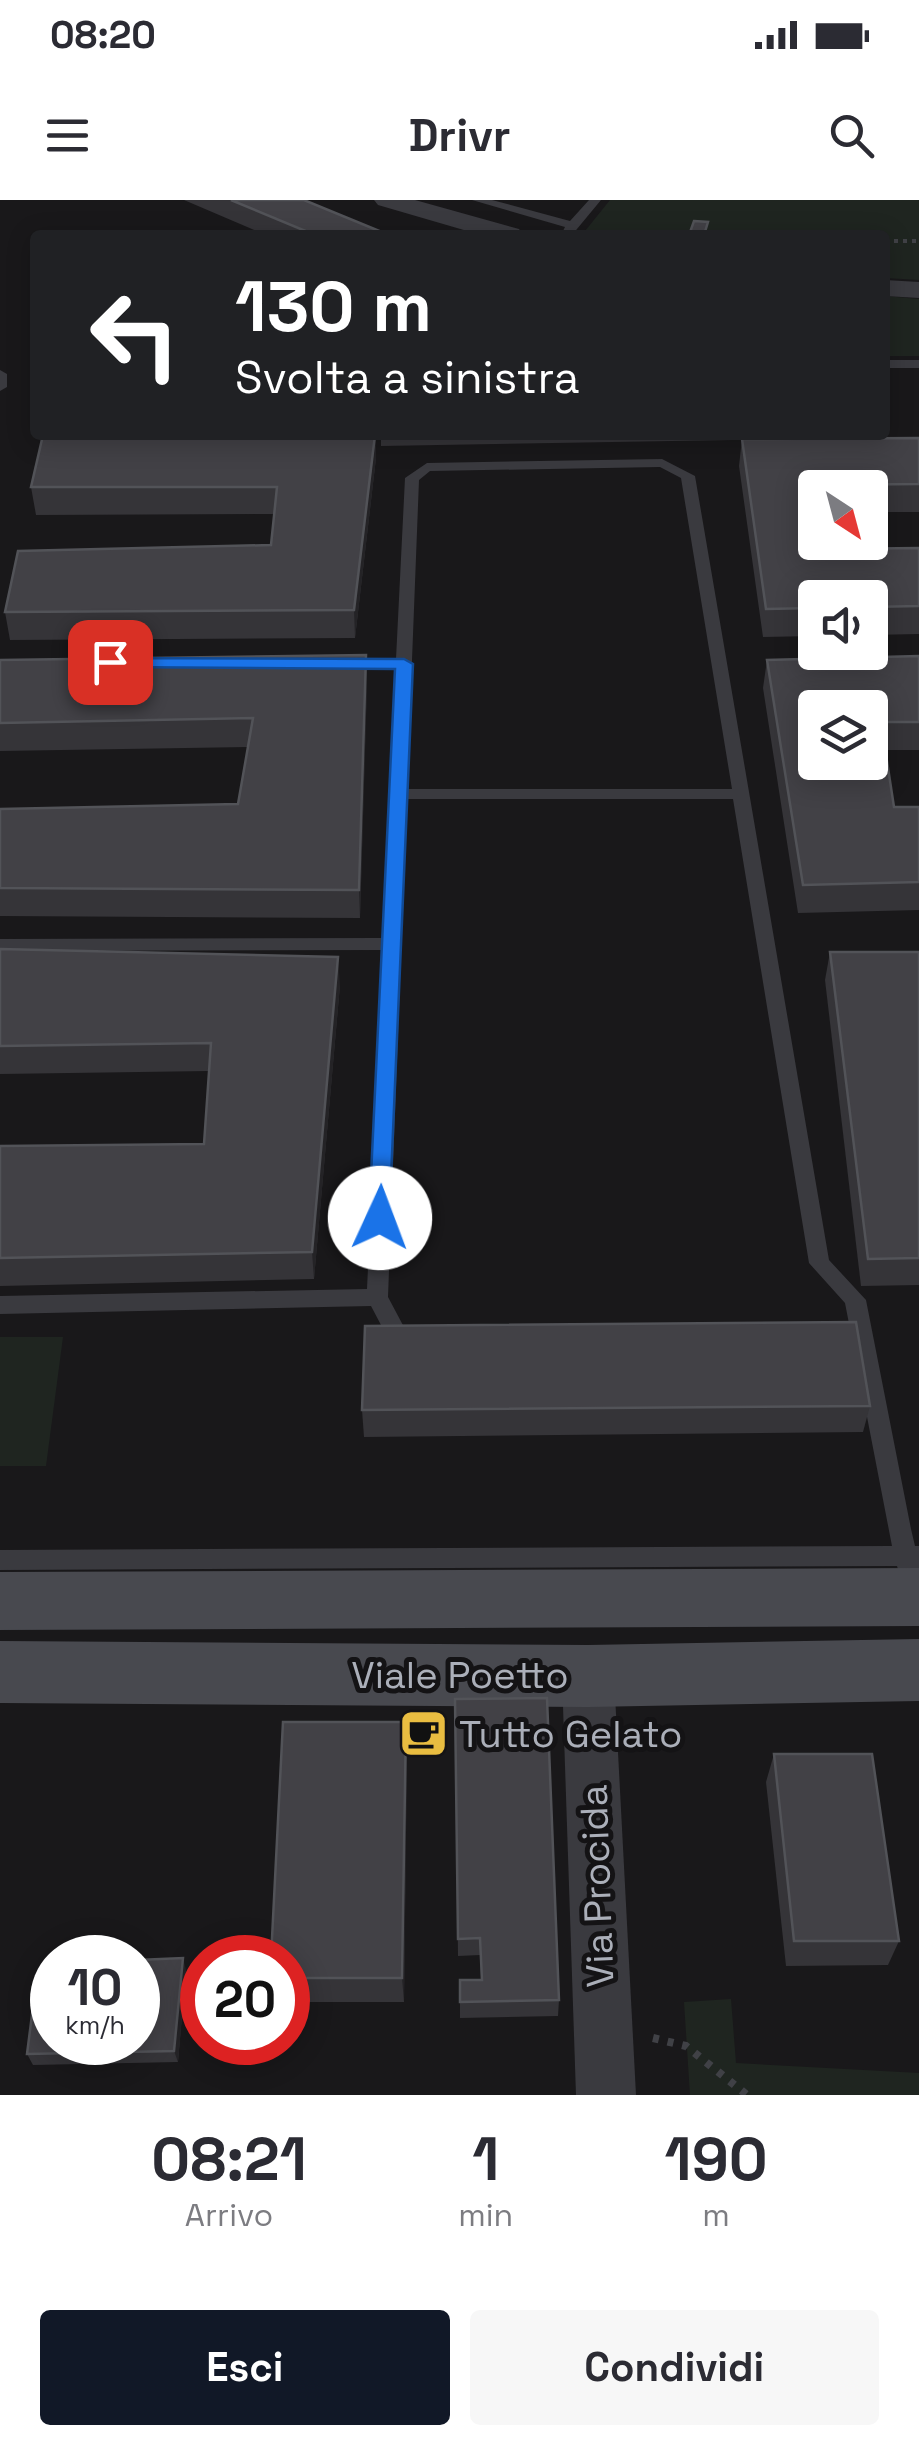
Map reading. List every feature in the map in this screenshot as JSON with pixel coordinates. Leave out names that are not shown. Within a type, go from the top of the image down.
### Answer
[{"type":"main road","points":[[0,1601],[915,1577]]},
{"type":"main road","name":"Viale Poetto","points":[[0,1672],[588,1685],[919,1670]]},
{"type":"street","points":[[386,200],[492,230]]},
{"type":"street","points":[[890,288],[919,290]]},
{"type":"street","name":"Via Procida","points":[[588,1685],[606,2095]]},
{"type":"lane","points":[[478,200],[569,230],[595,200]]},
{"type":"lane","points":[[890,364],[919,364]]},
{"type":"lane","points":[[0,374],[0,386]]},
{"type":"lane","points":[[0,1560],[915,1577],[851,1325],[855,1300],[820,1262],[688,476],[662,462],[427,466],[412,478],[377,1297],[399,1338],[438,1337]]},
{"type":"lane","points":[[327,664],[404,664]]},
{"type":"lane","points":[[398,794],[741,794]]},
{"type":"lane","points":[[0,945],[392,944]]},
{"type":"lane","points":[[0,1305],[377,1297]]},
{"type":"lane","name":"Viale Poetto","points":[[0,1694],[588,1685],[919,1693]]},
{"type":"path","points":[[890,241],[919,241]]},
{"type":"path","points":[[603,2026],[686,2046],[748,2095]]},
{"type":"shaded area","points":[[610,200],[919,200],[919,280],[890,278],[890,230],[586,230]]},
{"type":"shaded area","points":[[890,296],[919,299],[919,356],[890,356]]},
{"type":"shaded area","points":[[0,1337],[63,1337],[46,1466],[0,1466]]},
{"type":"shaded area","points":[[731,1999],[736,2063],[919,2073],[919,2095],[690,2095],[684,2002]]},
{"type":"building","points":[[231,200],[304,200],[377,230],[303,230]]},
{"type":"building","points":[[694,221],[708,222],[706,230],[691,230]]},
{"type":"building","points":[[919,438],[919,484],[888,484],[888,470],[798,470],[798,560],[888,560],[888,548],[919,548],[919,606],[888,607],[888,580],[798,580],[798,608],[766,609],[742,440]]},
{"type":"building","points":[[42,440],[374,440],[354,610],[5,612],[18,551],[271,545],[277,487],[31,487]]},
{"type":"building","points":[[366,655],[359,890],[0,888],[0,809],[238,804],[253,718],[0,723],[0,660]]},
{"type":"building","points":[[919,656],[919,722],[888,722],[888,690],[798,690],[798,780],[888,780],[888,768],[894,807],[919,807],[919,882],[803,885],[767,660],[798,659],[798,670],[888,670],[888,657]]},
{"type":"building","points":[[0,949],[338,957],[312,1252],[0,1258],[0,1146],[204,1144],[211,1043],[0,1046]]},
{"type":"building","points":[[830,952],[919,952],[919,1258],[868,1259]]},
{"type":"building","points":[[856,1322],[870,1406],[362,1410],[365,1326]]},
{"type":"building","points":[[547,1698],[559,2000],[460,2002],[460,1980],[482,1980],[480,1938],[458,1939],[455,1699]]},
{"type":"building","points":[[283,1722],[406,1722],[402,1978],[310,1978],[310,1935],[272,1935]]},
{"type":"building","points":[[774,1754],[872,1754],[899,1941],[794,1941]]},
{"type":"building","points":[[180,1958],[174,2051],[160,2051],[160,1959]]},
{"type":"place","name":"Tutto Gelato","points":[[424,1734]]},
{"type":"route","points":[[110,662],[404,664],[380,1218]]}]
